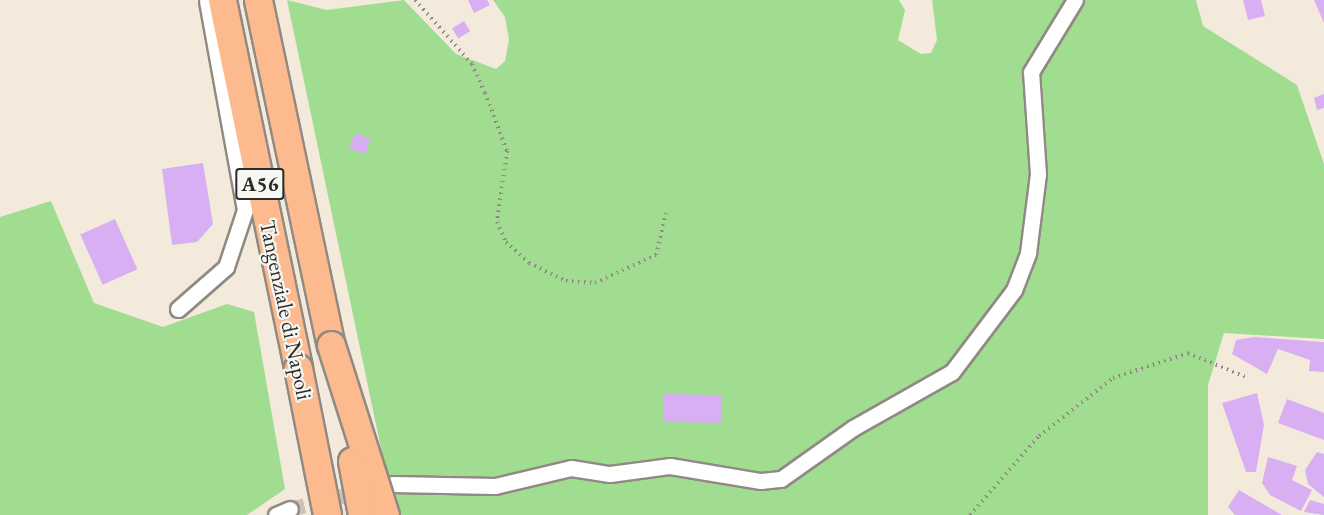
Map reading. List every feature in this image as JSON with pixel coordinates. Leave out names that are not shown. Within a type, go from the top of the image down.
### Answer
[{"type":"highway","name":"Tangenziale di Napoli","points":[[222,0],[327,515]]},
{"type":"highway","name":"Tangenziale di Napoli","points":[[258,0],[331,345],[362,515]]},
{"type":"highway","points":[[331,345],[385,515]]},
{"type":"highway","points":[[292,513],[298,368]]},
{"type":"street","points":[[178,309],[226,267],[245,210],[207,0]]},
{"type":"street","points":[[392,484],[487,487],[571,468],[610,474],[670,466],[761,482],[781,479],[853,428],[951,372],[1014,290],[1028,253],[1038,174],[1031,72],[1075,0]]},
{"type":"path","points":[[415,0],[472,64],[485,93],[507,151],[497,222],[506,242],[530,263],[566,281],[595,283],[656,255],[666,213]]},
{"type":"path","points":[[970,515],[1038,436],[1113,378],[1188,353],[1248,378]]},
{"type":"green space","points":[[287,0],[327,10],[404,0],[456,54],[496,69],[505,61],[509,40],[505,17],[493,0],[899,0],[905,10],[898,40],[921,54],[931,53],[937,40],[932,0],[1196,0],[1203,26],[1297,85],[1324,164],[1324,339],[1224,333],[1208,385],[1208,515],[401,515],[391,496]]},
{"type":"green space","points":[[51,201],[94,303],[163,327],[227,304],[254,312],[285,489],[247,515],[0,515],[0,217]]},
{"type":"building","points":[[468,0],[487,0],[490,5],[474,13]]},
{"type":"building","points":[[1243,0],[1261,0],[1265,16],[1248,20]]},
{"type":"building","points":[[1314,0],[1324,0],[1324,23]]},
{"type":"building","points":[[464,21],[470,31],[458,38],[452,28]]},
{"type":"building","points":[[1324,94],[1324,108],[1317,110],[1314,98]]},
{"type":"building","points":[[355,133],[371,139],[365,154],[349,148]]},
{"type":"building","points":[[203,163],[213,224],[197,242],[172,245],[162,169]]},
{"type":"building","points":[[115,219],[137,269],[103,285],[80,234]]},
{"type":"building","points":[[1254,337],[1324,342],[1324,372],[1309,371],[1310,360],[1278,349],[1267,374],[1232,354],[1236,340]]},
{"type":"building","points":[[1257,393],[1264,425],[1256,472],[1246,472],[1222,403]]},
{"type":"building","points":[[664,394],[722,395],[722,423],[664,422]]},
{"type":"building","points":[[1287,399],[1324,413],[1324,440],[1278,423]]},
{"type":"building","points":[[1317,452],[1324,454],[1324,497],[1308,484],[1305,470]]},
{"type":"building","points":[[1268,457],[1297,466],[1292,480],[1312,490],[1301,511],[1270,495],[1262,483]]},
{"type":"building","points":[[1239,490],[1282,515],[1235,515],[1228,507]]},
{"type":"building","points":[[1310,500],[1324,504],[1324,515],[1304,512]]},
{"type":"tunnel","points":[[290,509],[363,491]]}]
